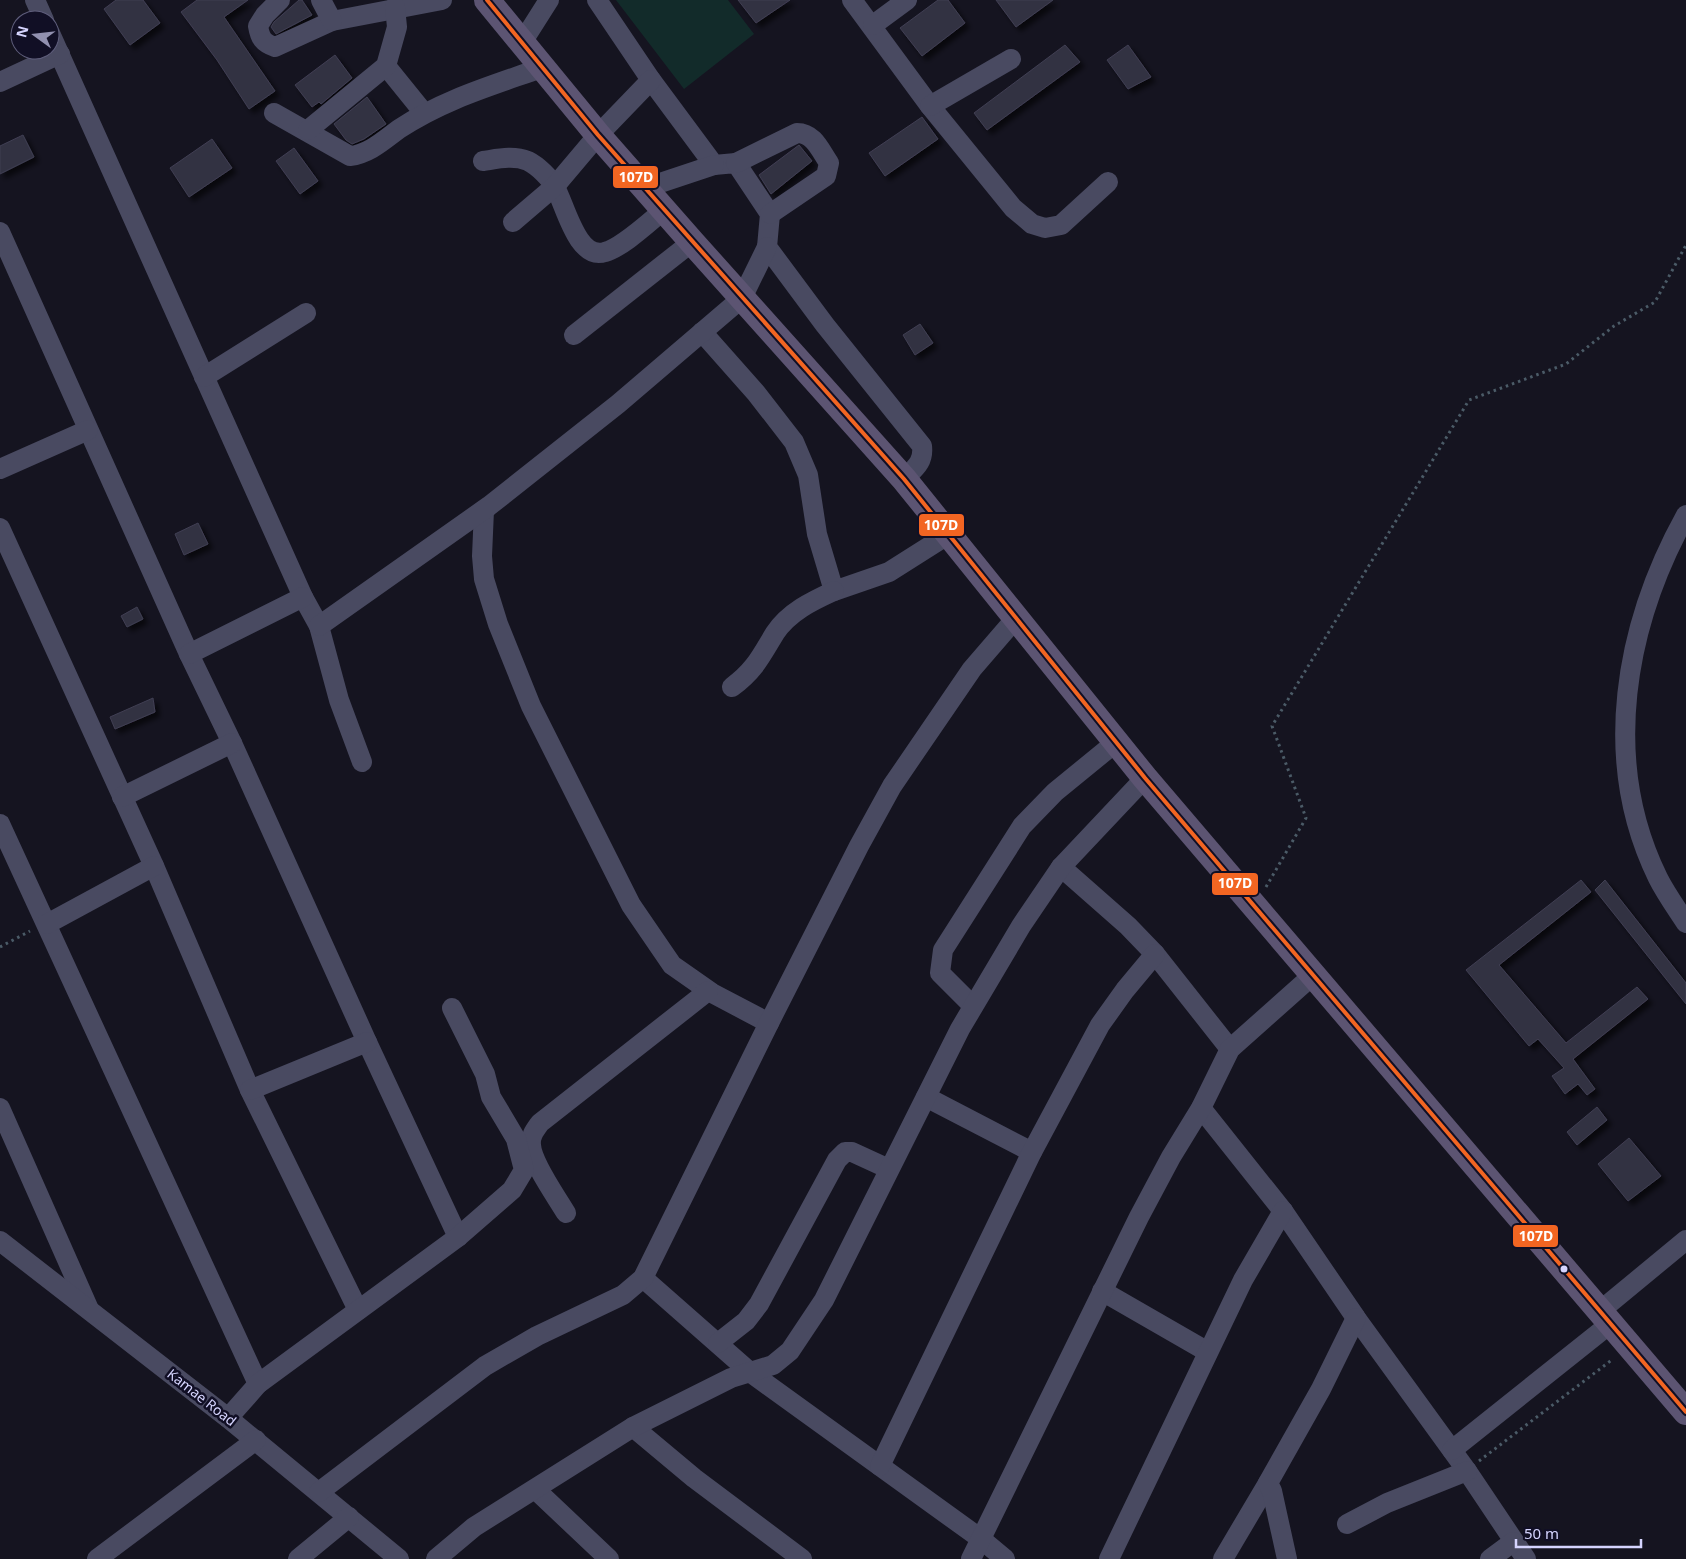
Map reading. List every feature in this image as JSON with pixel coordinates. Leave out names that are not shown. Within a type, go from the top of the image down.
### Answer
[{"type":"main road","points":[[487,0],[523,41],[598,135],[904,479],[1145,778],[1686,1412]]},
{"type":"street","points":[[280,0],[258,26],[260,38],[267,44],[275,47],[332,21],[395,7],[442,0]]},
{"type":"street","points":[[321,0],[332,21]]},
{"type":"street","points":[[523,41],[548,0]]},
{"type":"street","points":[[597,0],[651,80],[714,165]]},
{"type":"street","points":[[852,0],[873,25],[930,106],[1013,208],[1032,224],[1045,228],[1061,225],[1108,182]]},
{"type":"street","points":[[873,25],[907,0]]},
{"type":"street","points":[[308,130],[386,66],[397,27],[395,7]]},
{"type":"street","points":[[60,54],[303,597],[319,626],[339,700],[362,762]]},
{"type":"street","points":[[930,106],[1011,59]]},
{"type":"street","points":[[0,82],[47,60]]},
{"type":"street","points":[[386,66],[424,113]]},
{"type":"street","points":[[274,113],[308,130],[350,156],[362,155],[424,113],[444,102],[544,67]]},
{"type":"street","points":[[513,222],[555,186],[598,135],[651,80]]},
{"type":"street","points":[[645,188],[714,165],[736,163],[797,133],[811,136],[829,163],[826,176],[770,214]]},
{"type":"street","points":[[482,161],[510,157],[528,161],[541,170],[555,186],[576,236],[594,252],[604,253],[664,210]]},
{"type":"street","points":[[319,626],[484,510],[618,404],[742,298],[767,246],[770,214],[736,163]]},
{"type":"street","points":[[0,232],[189,654],[232,743],[367,1042],[458,1237]]},
{"type":"street","points":[[574,335],[692,242]]},
{"type":"street","points":[[767,246],[825,325],[922,446],[923,456],[919,464],[904,479]]},
{"type":"street","points":[[204,376],[306,313]]},
{"type":"street","points":[[702,332],[756,393],[794,442],[808,475],[818,534],[834,591]]},
{"type":"street","points":[[0,469],[88,430]]},
{"type":"street","points":[[484,510],[482,556],[484,579],[498,624],[532,706],[632,905],[672,965],[708,991],[769,1022]]},
{"type":"street","points":[[1686,514],[1660,564],[1636,635],[1629,672],[1624,744],[1630,790],[1644,843],[1658,878],[1686,923]]},
{"type":"street","points":[[0,528],[154,866],[250,1090],[358,1310]]},
{"type":"street","points":[[732,687],[743,679],[762,658],[776,632],[804,604],[834,591],[889,572],[950,534]]},
{"type":"street","points":[[189,654],[303,597]]},
{"type":"street","points":[[319,1492],[485,1366],[537,1336],[623,1295],[643,1278],[858,846],[892,786],[972,670],[1016,618]]},
{"type":"street","points":[[973,1006],[940,973],[943,950],[1022,826],[1055,792],[1115,742]]},
{"type":"street","points":[[122,797],[232,743]]},
{"type":"street","points":[[436,1559],[474,1527],[536,1490],[633,1427],[731,1378],[773,1365],[798,1341],[824,1300],[973,1006],[1021,926],[1061,867],[1145,778]]},
{"type":"street","points":[[0,824],[258,1384]]},
{"type":"street","points":[[46,924],[154,866]]},
{"type":"street","points":[[1061,867],[1128,926],[1155,954],[1230,1049]]},
{"type":"street","points":[[880,1466],[1032,1152],[1100,1025],[1125,990],[1155,954]]},
{"type":"street","points":[[971,1559],[1102,1291],[1171,1157],[1201,1108],[1230,1049],[1312,976]]},
{"type":"street","points":[[566,1213],[530,1146],[532,1135],[540,1123],[708,991]]},
{"type":"street","points":[[228,1418],[258,1384],[458,1237],[512,1190],[524,1170],[516,1139],[491,1097],[485,1074],[452,1008]]},
{"type":"street","points":[[250,1090],[367,1042]]},
{"type":"street","points":[[926,1097],[1032,1152]]},
{"type":"street","points":[[0,1108],[88,1309]]},
{"type":"street","points":[[1201,1108],[1284,1211],[1356,1318],[1467,1471],[1526,1559]]},
{"type":"street","points":[[718,1343],[746,1321],[759,1304],[837,1160],[845,1152],[852,1152],[889,1169]]},
{"type":"street","points":[[1108,1559],[1243,1280],[1284,1211]]},
{"type":"street","points":[[1452,1450],[1605,1318],[1686,1240]]},
{"type":"street","name":"Kamae Road","points":[[0,1241],[256,1440],[398,1559]]},
{"type":"street","points":[[643,1278],[751,1373],[860,1454],[880,1466],[981,1539],[1005,1559]]},
{"type":"street","points":[[1102,1291],[1208,1352]]},
{"type":"street","points":[[1223,1559],[1321,1390],[1356,1318]]},
{"type":"street","points":[[633,1427],[694,1478],[802,1559]]},
{"type":"street","points":[[97,1559],[256,1440]]},
{"type":"street","points":[[1346,1524],[1387,1503],[1467,1471]]},
{"type":"street","points":[[1268,1483],[1272,1491],[1287,1559]]},
{"type":"street","points":[[536,1490],[609,1559]]},
{"type":"street","points":[[298,1559],[349,1517]]},
{"type":"street","points":[[1490,1559],[1513,1542]]},
{"type":"path","points":[[1254,907],[1306,818],[1272,726],[1469,400],[1566,364],[1614,326],[1655,302],[1686,245]]},
{"type":"path","points":[[0,946],[46,924]]},
{"type":"path","points":[[1467,1471],[1629,1347]]},
{"type":"green space","points":[[616,0],[728,0],[754,34],[684,89]]},
{"type":"building","points":[[116,0],[143,0],[160,23],[130,45],[104,9]]},
{"type":"building","points":[[197,0],[248,0],[224,17],[275,91],[249,109],[217,60],[181,12]]},
{"type":"building","points":[[299,0],[302,0],[312,15],[276,34],[271,27],[274,22]]},
{"type":"building","points":[[738,0],[790,0],[756,23]]},
{"type":"building","points":[[938,0],[948,0],[965,23],[922,56],[900,28]]},
{"type":"building","points":[[996,0],[1053,0],[1016,27]]},
{"type":"building","points":[[1065,45],[1080,62],[987,130],[974,113]]},
{"type":"building","points":[[1128,45],[1151,77],[1128,89],[1107,60]]},
{"type":"building","points":[[335,55],[352,78],[321,104],[319,102],[312,107],[295,85]]},
{"type":"building","points":[[367,97],[386,124],[364,139],[352,144],[346,140],[334,124]]},
{"type":"building","points":[[922,117],[938,139],[885,176],[869,153]]},
{"type":"building","points":[[23,135],[34,157],[0,174],[0,146]]},
{"type":"building","points":[[212,139],[232,168],[189,197],[170,168]]},
{"type":"building","points":[[799,145],[812,161],[771,194],[759,175]]},
{"type":"building","points":[[294,148],[318,181],[300,194],[276,161]]},
{"type":"building","points":[[920,324],[933,343],[915,355],[903,335]]},
{"type":"building","points":[[198,523],[208,544],[184,555],[175,534]]},
{"type":"building","points":[[137,607],[143,619],[127,627],[121,616]]},
{"type":"building","points":[[153,698],[155,712],[115,729],[110,717]]},
{"type":"building","points":[[1581,880],[1591,892],[1499,965],[1566,1043],[1637,987],[1648,999],[1573,1059],[1595,1089],[1587,1095],[1578,1084],[1565,1094],[1552,1076],[1564,1068],[1538,1039],[1529,1046],[1466,970]]},
{"type":"building","points":[[1605,880],[1686,983],[1686,1004],[1595,890]]},
{"type":"building","points":[[1597,1107],[1607,1120],[1577,1145],[1567,1132]]},
{"type":"building","points":[[1629,1138],[1661,1176],[1628,1201],[1598,1164]]},
{"type":"transit line","name":"107D","points":[[487,0],[598,135],[904,479],[1145,778],[1686,1412]]}]
